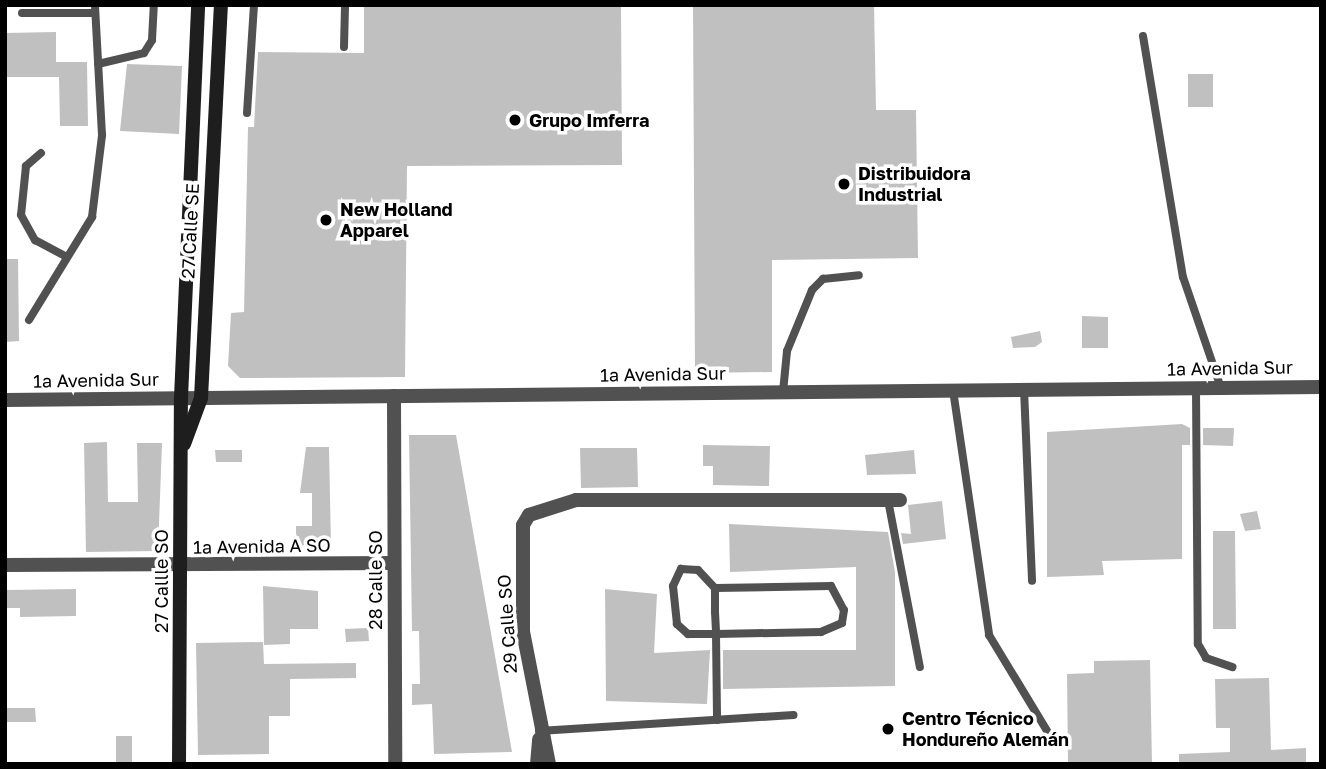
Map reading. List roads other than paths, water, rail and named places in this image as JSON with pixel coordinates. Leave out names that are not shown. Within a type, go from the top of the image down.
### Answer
[{"type":"main road","name":"27 Calle SE","points":[[181,398],[198,5]]},
{"type":"main road","name":"27 Calle SE","points":[[181,456],[201,398],[221,5]]},
{"type":"main road","name":"27 Callle SO","points":[[179,764],[181,398]]},
{"type":"street","name":"1a Avenida Sur","points":[[5,400],[1321,387]]},
{"type":"street","name":"28 Calle SO","points":[[394,396],[395,764]]},
{"type":"street","name":"29 Calle SO","points":[[549,764],[539,731],[521,591],[523,525],[529,515],[576,500],[894,500]]},
{"type":"street","name":"1a Avenida A SO","points":[[5,565],[394,563]]},
{"type":"street","name":"29 Calle SO","points":[[537,764],[539,731]]},
{"type":"lane","points":[[98,64],[144,53],[152,40],[154,5]]},
{"type":"lane","points":[[247,113],[254,5]]},
{"type":"lane","points":[[344,47],[345,5]]},
{"type":"lane","points":[[22,13],[96,9],[98,64],[99,183],[92,217],[65,256],[29,320]]},
{"type":"lane","points":[[1143,36],[1183,276],[1221,388]]},
{"type":"lane","points":[[41,153],[26,166],[22,215],[35,240],[65,256]]},
{"type":"lane","points":[[783,392],[787,351],[812,290],[823,279],[859,275]]},
{"type":"lane","points":[[1196,388],[1198,644],[1206,658],[1232,667]]},
{"type":"lane","points":[[953,390],[989,635],[1052,739]]},
{"type":"lane","points":[[1024,390],[1032,582]]},
{"type":"lane","points":[[894,500],[920,667]]},
{"type":"lane","points":[[690,567],[715,588],[831,586],[844,610],[842,623],[821,632],[716,634],[681,631],[673,586],[681,569],[690,567]]},
{"type":"lane","points":[[715,588],[717,720]]},
{"type":"lane","points":[[539,731],[793,715]]},
{"type":"place","name":"Grupo Imferra","points":[[515,120]]},
{"type":"place","name":"Distribuidora Industrial","points":[[844,184]]},
{"type":"place","name":"New Holland Apparel","points":[[326,220]]},
{"type":"place","name":"Centro Técnico Hondureño Alemán","points":[[888,729]]}]
